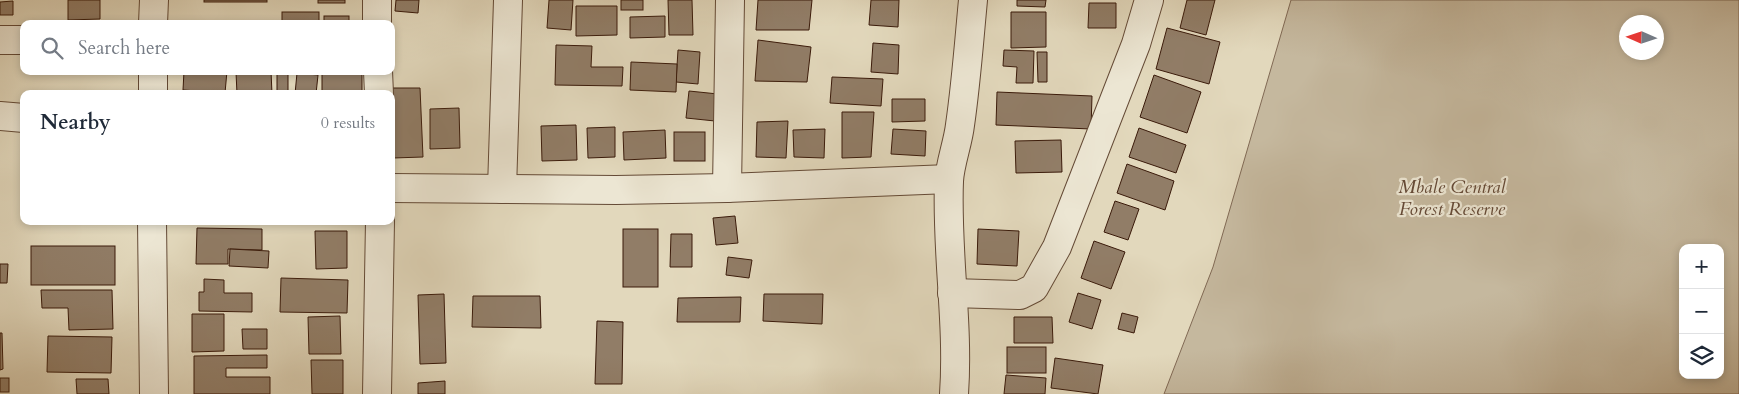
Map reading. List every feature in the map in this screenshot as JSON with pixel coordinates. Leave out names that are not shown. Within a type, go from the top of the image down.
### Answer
[{"type":"street","points":[[153,20],[154,0]]},
{"type":"street","points":[[376,0],[377,20]]},
{"type":"street","points":[[502,189],[508,0]]},
{"type":"street","points":[[727,188],[730,0]]},
{"type":"street","points":[[954,394],[956,370],[949,234],[949,179],[958,140],[964,99],[973,0]]},
{"type":"street","points":[[952,294],[1020,295],[1034,288],[1057,247],[1136,44],[1149,0]]},
{"type":"street","points":[[0,40],[20,40]]},
{"type":"street","points":[[152,90],[153,75]]},
{"type":"street","points":[[378,75],[378,90]]},
{"type":"street","points":[[0,116],[20,118]]},
{"type":"street","points":[[395,188],[616,190],[727,188],[949,179]]},
{"type":"street","points":[[152,225],[154,394]]},
{"type":"street","points":[[377,394],[380,225]]},
{"type":"green space","name":"Mbale Central Forest Reserve","points":[[1291,0],[1739,0],[1739,394],[1164,394],[1213,267]]},
{"type":"building","points":[[68,0],[100,0],[100,19],[68,20]]},
{"type":"building","points":[[204,0],[267,0],[267,2],[204,2]]},
{"type":"building","points":[[318,0],[345,0],[345,3],[318,3]]},
{"type":"building","points":[[396,0],[419,0],[418,13],[395,11]]},
{"type":"building","points":[[549,0],[573,0],[571,30],[547,28]]},
{"type":"building","points":[[621,0],[643,0],[643,10],[621,10]]},
{"type":"building","points":[[668,0],[692,0],[693,35],[669,35]]},
{"type":"building","points":[[758,0],[812,0],[809,30],[756,30]]},
{"type":"building","points":[[871,0],[899,0],[898,27],[869,25]]},
{"type":"building","points":[[1017,0],[1046,0],[1045,7],[1017,6]]},
{"type":"building","points":[[1187,0],[1215,0],[1206,35],[1180,28]]},
{"type":"building","points":[[13,1],[13,15],[0,15],[0,2]]},
{"type":"building","points":[[1089,3],[1116,3],[1116,28],[1088,28]]},
{"type":"building","points":[[576,6],[617,6],[617,35],[576,36]]},
{"type":"building","points":[[282,12],[319,12],[319,20],[282,20]]},
{"type":"building","points":[[1011,12],[1046,12],[1046,47],[1011,48]]},
{"type":"building","points":[[324,16],[349,16],[349,20],[324,20]]},
{"type":"building","points":[[665,16],[665,37],[630,38],[630,17]]},
{"type":"building","points":[[1167,28],[1220,42],[1209,84],[1156,69]]},
{"type":"building","points":[[758,40],[811,47],[807,82],[755,81]]},
{"type":"building","points":[[873,43],[899,45],[898,74],[871,72]]},
{"type":"building","points":[[556,45],[592,46],[591,67],[623,67],[622,86],[555,85]]},
{"type":"building","points":[[678,50],[700,52],[698,84],[676,82]]},
{"type":"building","points":[[1004,50],[1034,51],[1033,83],[1016,83],[1017,67],[1003,66]]},
{"type":"building","points":[[1037,52],[1047,52],[1047,82],[1038,82]]},
{"type":"building","points":[[631,62],[677,64],[676,92],[630,90]]},
{"type":"building","points":[[184,75],[227,75],[225,90],[183,90]]},
{"type":"building","points":[[236,75],[271,75],[272,90],[237,90]]},
{"type":"building","points":[[277,75],[288,75],[288,90],[277,90]]},
{"type":"building","points":[[297,75],[318,75],[316,90],[295,90]]},
{"type":"building","points":[[322,75],[362,75],[362,90],[322,90]]},
{"type":"building","points":[[1154,75],[1201,92],[1187,133],[1140,117]]},
{"type":"building","points":[[832,77],[883,79],[881,106],[830,103]]},
{"type":"building","points":[[390,88],[420,88],[423,157],[395,158],[395,90],[390,90]]},
{"type":"building","points":[[689,91],[718,94],[715,121],[686,118]]},
{"type":"building","points":[[997,92],[1092,96],[1091,129],[996,125]]},
{"type":"building","points":[[892,99],[925,99],[925,121],[892,122]]},
{"type":"building","points":[[459,108],[460,148],[430,149],[430,109]]},
{"type":"building","points":[[842,112],[874,112],[871,157],[842,158]]},
{"type":"building","points":[[788,121],[786,158],[756,157],[757,122]]},
{"type":"building","points":[[576,125],[577,160],[542,161],[541,126]]},
{"type":"building","points":[[615,127],[615,157],[588,158],[587,128]]},
{"type":"building","points":[[1139,128],[1186,145],[1176,173],[1129,157]]},
{"type":"building","points":[[825,129],[824,158],[794,157],[793,130]]},
{"type":"building","points":[[893,129],[926,131],[925,156],[891,154]]},
{"type":"building","points":[[665,130],[666,158],[624,160],[623,132]]},
{"type":"building","points":[[674,132],[705,132],[705,161],[674,161]]},
{"type":"building","points":[[1061,140],[1062,172],[1016,173],[1015,141]]},
{"type":"building","points":[[1127,164],[1174,181],[1165,210],[1117,193]]},
{"type":"building","points":[[1115,201],[1139,209],[1128,240],[1104,232]]},
{"type":"building","points":[[735,216],[738,243],[716,245],[713,218]]},
{"type":"building","points":[[197,228],[262,229],[262,250],[228,249],[228,264],[196,264]]},
{"type":"building","points":[[623,229],[658,229],[658,287],[623,287]]},
{"type":"building","points":[[978,229],[1019,231],[1017,266],[977,264]]},
{"type":"building","points":[[315,231],[347,231],[347,268],[316,269]]},
{"type":"building","points":[[671,234],[692,234],[692,267],[670,267]]},
{"type":"building","points":[[1094,241],[1125,252],[1111,289],[1081,278]]},
{"type":"building","points":[[31,246],[115,246],[115,285],[31,285]]},
{"type":"building","points":[[230,249],[269,251],[268,268],[229,266]]},
{"type":"building","points":[[728,257],[752,260],[749,278],[726,275]]},
{"type":"building","points":[[0,264],[8,264],[7,283],[0,283]]},
{"type":"building","points":[[281,278],[348,280],[347,313],[280,312]]},
{"type":"building","points":[[204,279],[224,280],[224,293],[252,293],[252,312],[199,311],[199,292],[204,292]]},
{"type":"building","points":[[41,290],[112,290],[113,329],[69,330],[68,308],[42,308]]},
{"type":"building","points":[[1078,293],[1101,300],[1092,329],[1069,322]]},
{"type":"building","points":[[444,294],[446,363],[420,364],[418,295]]},
{"type":"building","points":[[764,294],[823,294],[822,324],[763,321]]},
{"type":"building","points":[[473,296],[540,296],[541,328],[472,327]]},
{"type":"building","points":[[741,297],[740,322],[677,322],[678,298]]},
{"type":"building","points":[[1122,313],[1138,317],[1134,333],[1118,329]]},
{"type":"building","points":[[192,314],[224,314],[224,351],[192,352]]},
{"type":"building","points":[[340,316],[341,354],[309,354],[308,317]]},
{"type":"building","points":[[1014,317],[1052,317],[1053,343],[1014,343]]},
{"type":"building","points":[[597,321],[623,322],[622,384],[595,384]]},
{"type":"building","points":[[242,329],[267,329],[267,349],[243,349]]},
{"type":"building","points":[[0,333],[2,333],[3,369],[0,370]]},
{"type":"building","points":[[48,336],[112,337],[111,373],[47,372]]},
{"type":"building","points":[[1007,347],[1046,347],[1046,373],[1007,373]]},
{"type":"building","points":[[267,355],[267,368],[226,368],[226,377],[270,377],[270,394],[194,394],[194,356]]},
{"type":"building","points":[[1055,358],[1103,365],[1098,394],[1051,388]]},
{"type":"building","points":[[311,360],[343,360],[343,394],[312,394]]},
{"type":"building","points":[[1006,375],[1046,378],[1045,394],[1004,394]]},
{"type":"building","points":[[0,378],[9,378],[9,392],[0,392]]},
{"type":"building","points":[[76,379],[108,379],[109,394],[77,394]]},
{"type":"building","points":[[445,381],[445,394],[418,394],[418,383]]}]
